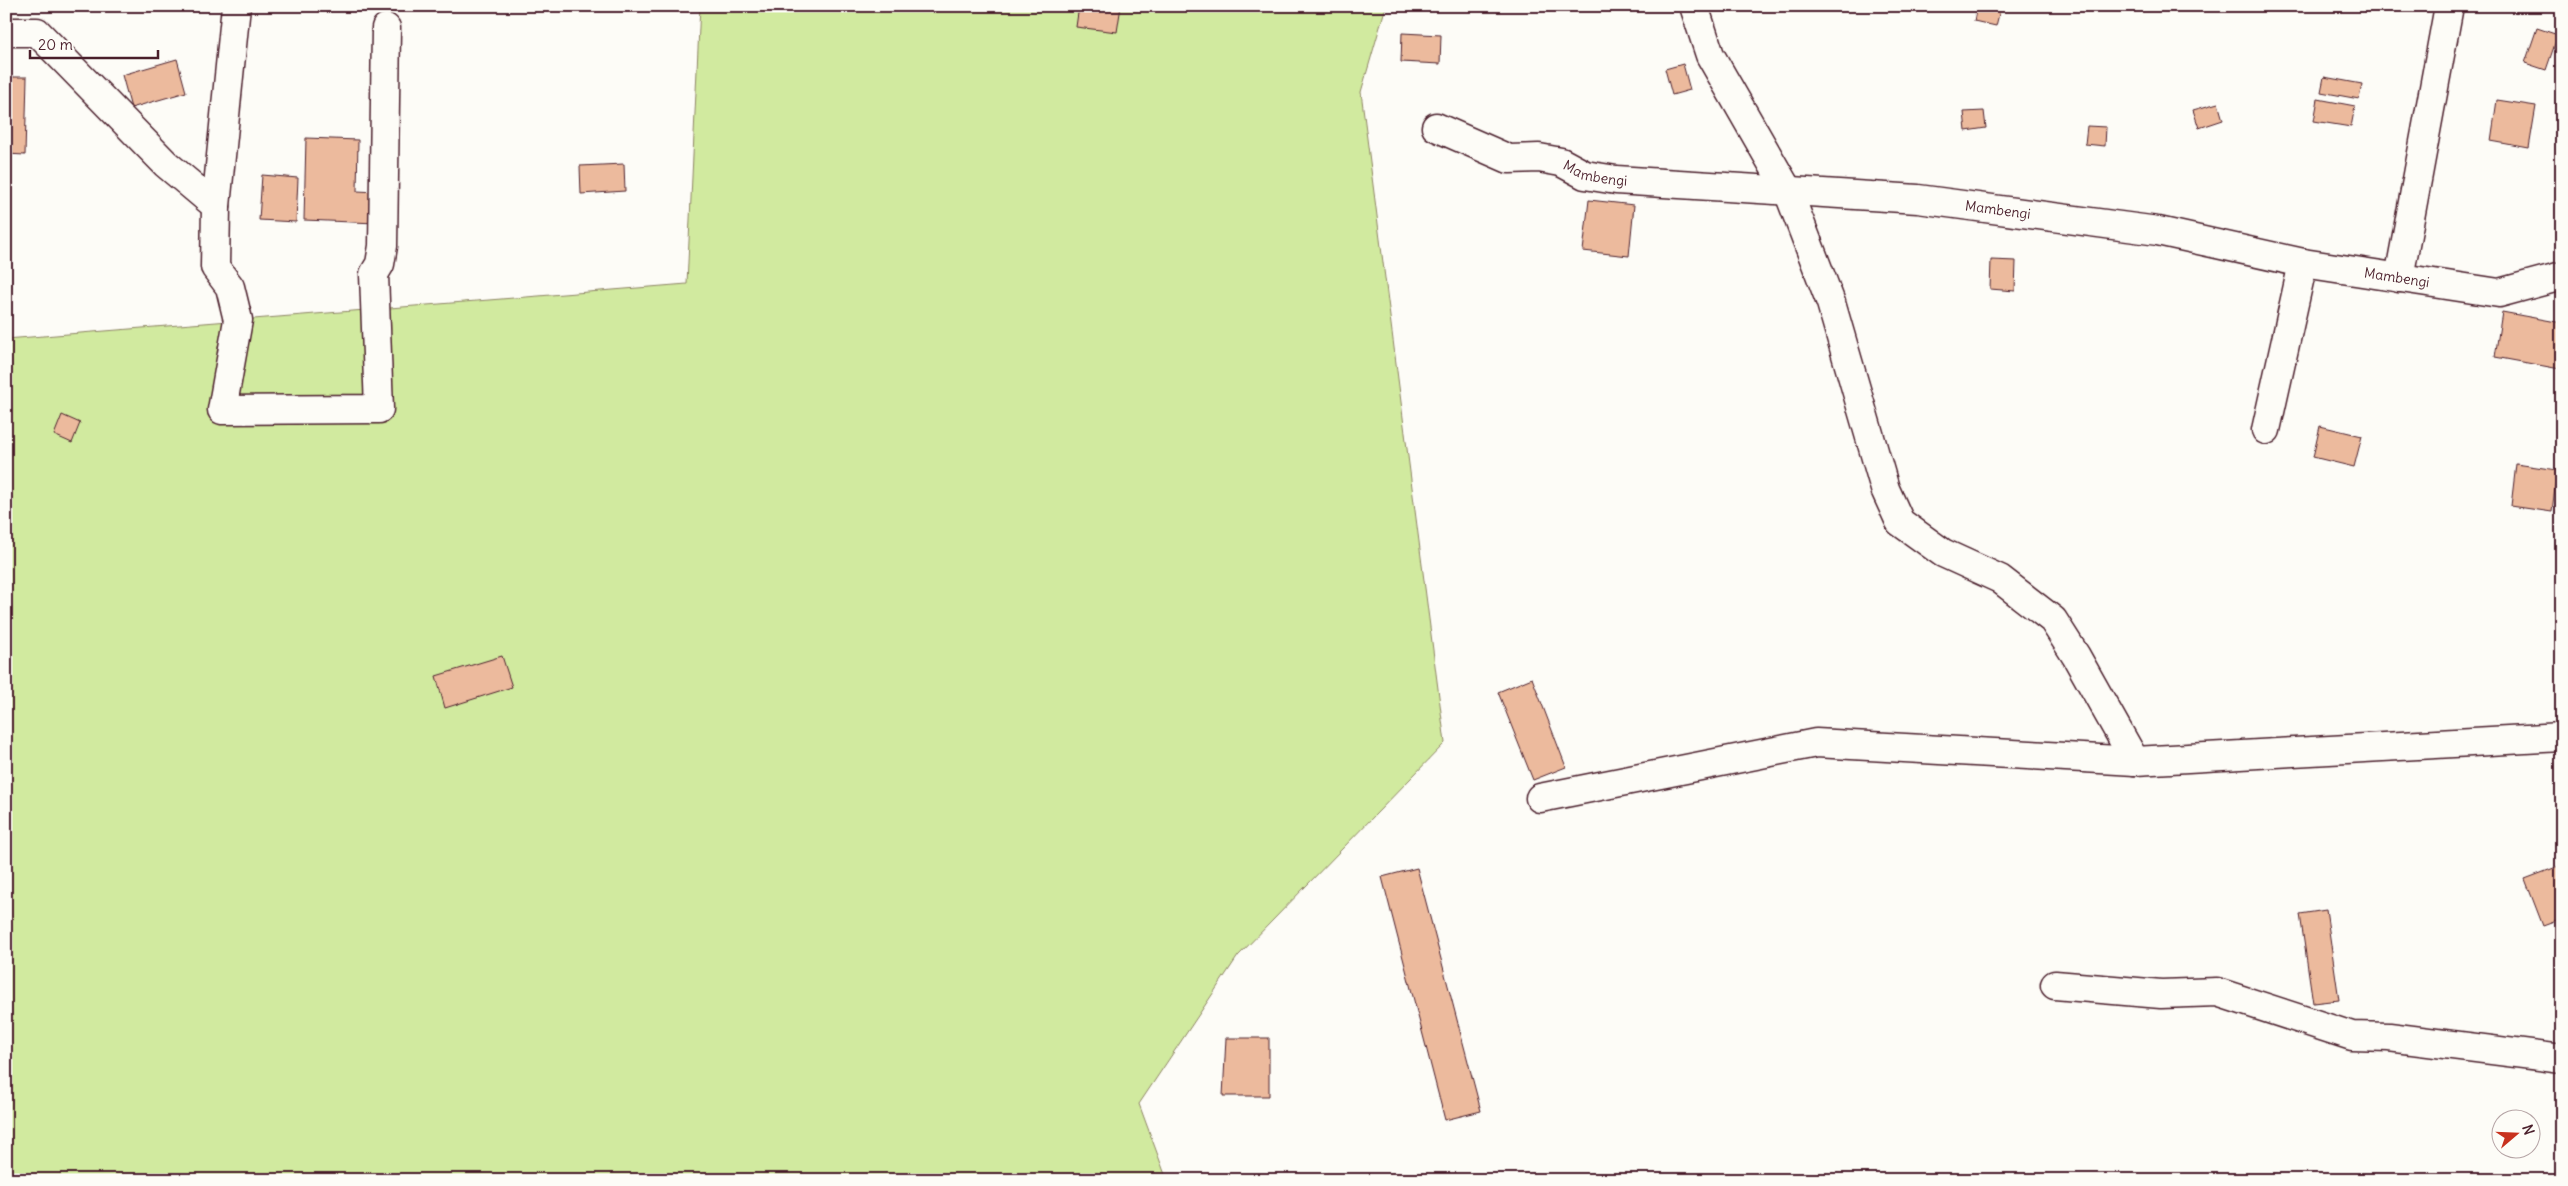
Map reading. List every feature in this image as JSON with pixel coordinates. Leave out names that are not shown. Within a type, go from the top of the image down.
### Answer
[{"type":"street","points":[[236,6],[216,206],[215,267],[230,287],[238,320],[222,410],[379,409],[374,274],[380,264],[383,246],[386,28]]},
{"type":"street","points":[[1694,6],[1710,55],[1788,191],[1831,303],[1885,489],[1900,522],[1943,553],[2000,579],[2053,620],[2076,656],[2135,761]]},
{"type":"street","points":[[2399,278],[2450,6]]},
{"type":"street","points":[[6,32],[37,32],[166,164],[216,206]]},
{"type":"street","name":"Mambengi","points":[[1436,127],[1509,159],[1539,158],[1561,162],[1585,175],[1616,180],[1918,199],[2158,231],[2303,263],[2499,293],[2562,276]]},
{"type":"street","points":[[2266,430],[2303,263]]},
{"type":"street","points":[[1540,798],[1816,743],[2135,761],[2562,737]]},
{"type":"street","points":[[2055,985],[2161,994],[2217,992],[2352,1036],[2389,1037],[2562,1059]]},
{"type":"green space","points":[[700,6],[1386,6],[1361,92],[1445,743],[1238,956],[1139,1104],[1167,1180],[6,1180],[6,339],[687,284]]},
{"type":"building","points":[[1079,6],[1121,6],[1117,32],[1076,27]]},
{"type":"building","points":[[1977,6],[2001,6],[1996,26],[1974,21]]},
{"type":"building","points":[[2537,28],[2558,35],[2546,70],[2525,63]]},
{"type":"building","points":[[1402,33],[1441,35],[1440,64],[1401,62]]},
{"type":"building","points":[[177,59],[186,92],[131,108],[122,75]]},
{"type":"building","points":[[1683,64],[1690,90],[1672,95],[1665,69]]},
{"type":"building","points":[[6,77],[27,77],[25,155],[6,154]]},
{"type":"building","points":[[2324,77],[2362,84],[2359,99],[2321,92]]},
{"type":"building","points":[[2318,99],[2355,106],[2351,127],[2314,121]]},
{"type":"building","points":[[2497,100],[2536,106],[2529,148],[2491,141]]},
{"type":"building","points":[[2218,103],[2223,120],[2199,128],[2193,110]]},
{"type":"building","points":[[1984,111],[1986,128],[1966,131],[1964,112]]},
{"type":"building","points":[[2087,126],[2106,127],[2105,146],[2085,144]]},
{"type":"building","points":[[306,138],[358,140],[357,191],[377,192],[376,223],[304,220]]},
{"type":"building","points":[[624,164],[625,191],[581,194],[580,166]]},
{"type":"building","points":[[262,175],[298,178],[296,222],[259,220]]},
{"type":"building","points":[[1589,200],[1634,205],[1629,256],[1583,251]]},
{"type":"building","points":[[1991,260],[2016,261],[2015,291],[1990,289]]},
{"type":"building","points":[[2502,312],[2562,323],[2560,369],[2495,357]]},
{"type":"building","points":[[62,415],[80,423],[72,443],[54,435]]},
{"type":"building","points":[[2320,426],[2362,436],[2354,467],[2313,457]]},
{"type":"building","points":[[2516,464],[2557,470],[2552,512],[2511,506]]},
{"type":"building","points":[[502,656],[512,687],[445,708],[436,676]]},
{"type":"building","points":[[1532,678],[1566,767],[1533,780],[1498,692]]},
{"type":"building","points":[[2562,865],[2562,919],[2543,926],[2525,879]]},
{"type":"building","points":[[1417,868],[1481,1111],[1445,1120],[1382,877]]},
{"type":"building","points":[[2326,910],[2339,1000],[2313,1003],[2300,914]]},
{"type":"building","points":[[1226,1038],[1269,1038],[1269,1096],[1223,1096]]}]
